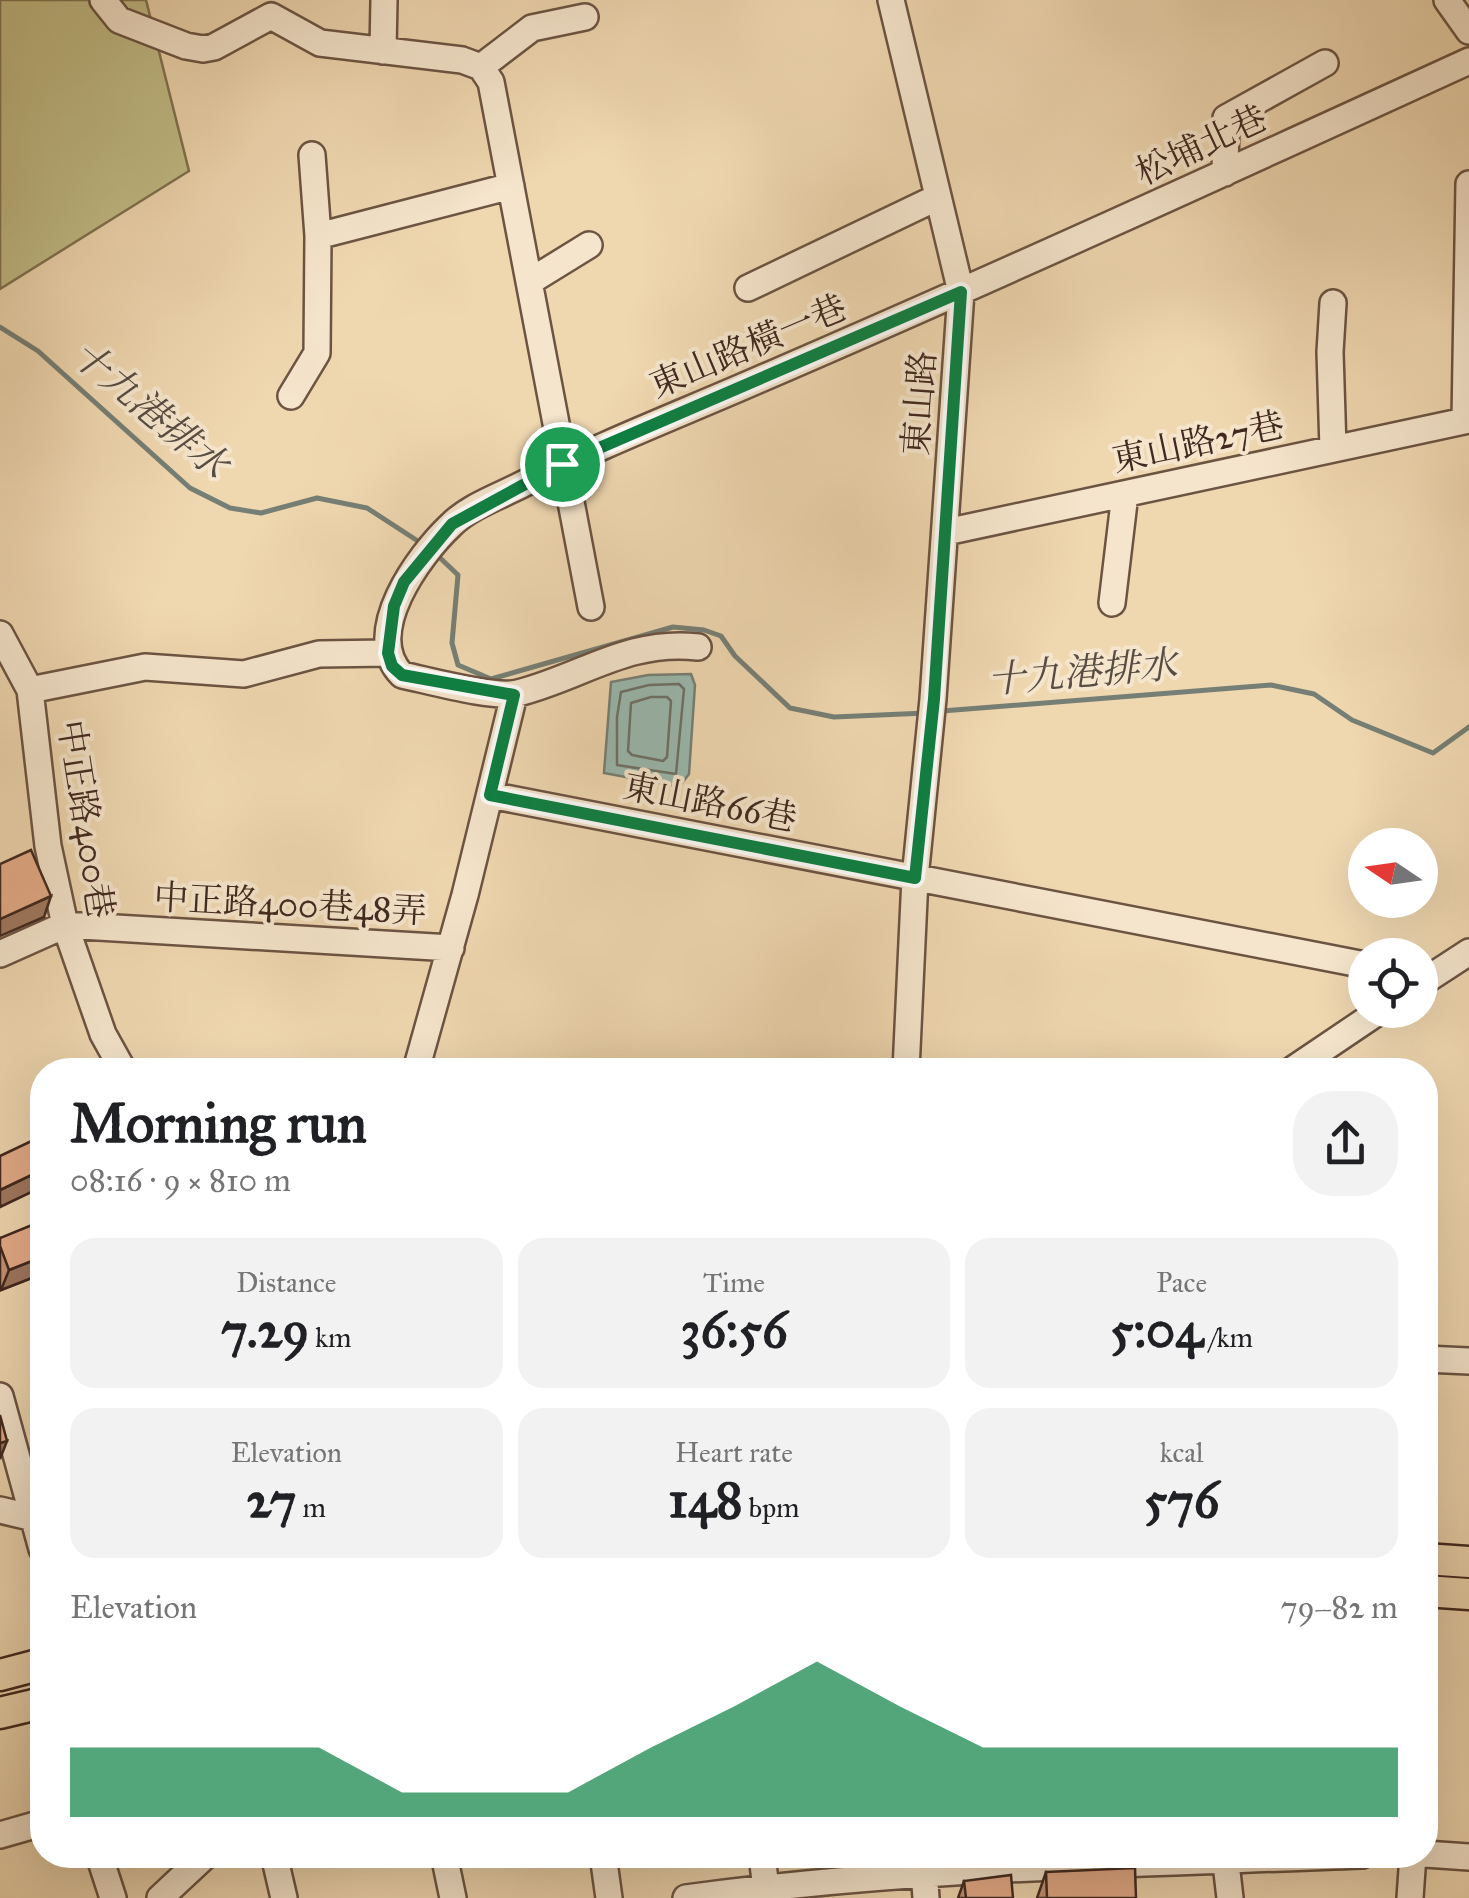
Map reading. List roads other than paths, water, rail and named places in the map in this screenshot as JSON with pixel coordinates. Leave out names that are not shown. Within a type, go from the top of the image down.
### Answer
[{"type":"main road","points":[[1438,1560],[1469,1562]]},
{"type":"main road","points":[[1438,1592],[1469,1594]]},
{"type":"main road","points":[[0,1674],[30,1667]]},
{"type":"main road","points":[[0,1714],[30,1706]]},
{"type":"street","points":[[103,0],[120,20],[203,49],[214,47],[270,16],[320,43],[462,60],[481,66],[491,82],[591,607]]},
{"type":"street","points":[[383,51],[384,0]]},
{"type":"street","name":"東山路","points":[[891,0],[961,292],[934,699],[915,878]]},
{"type":"street","points":[[1447,0],[1469,31]]},
{"type":"street","points":[[481,66],[532,28],[584,17]]},
{"type":"street","name":"松埔北巷","points":[[961,292],[1469,60]]},
{"type":"street","points":[[1225,173],[1226,118],[1325,63]]},
{"type":"street","points":[[291,396],[317,353],[318,236],[312,156]]},
{"type":"street","name":"東山路27巷","points":[[946,532],[1467,420],[1469,184]]},
{"type":"street","points":[[318,236],[511,186]]},
{"type":"street","points":[[748,288],[936,198]]},
{"type":"street","points":[[529,282],[588,245]]},
{"type":"street","name":"東山路橫一巷","points":[[388,653],[394,606],[404,582],[452,524],[562,464],[961,292]]},
{"type":"street","points":[[1333,303],[1330,352],[1334,448]]},
{"type":"street","points":[[1112,603],[1124,494]]},
{"type":"street","points":[[0,634],[30,690],[146,666],[244,674],[319,654],[388,653],[392,666],[402,675],[514,695],[640,649],[668,644],[698,647]]},
{"type":"street","name":"中正路400巷","points":[[30,690],[48,846],[66,925],[104,1034],[117,1058]]},
{"type":"street","points":[[419,1058],[514,695]]},
{"type":"street","name":"東山路66巷","points":[[490,795],[1348,962]]},
{"type":"street","points":[[907,1058],[915,878]]},
{"type":"street","points":[[0,954],[66,925]]},
{"type":"street","name":"中正路400巷48弄","points":[[66,925],[451,948]]},
{"type":"street","points":[[1438,970],[1469,952]]},
{"type":"street","points":[[1310,1058],[1353,1028]]},
{"type":"street","points":[[1438,1359],[1469,1362]]},
{"type":"street","points":[[0,1396],[30,1504]]},
{"type":"street","points":[[0,1510],[30,1517]]},
{"type":"street","points":[[0,1835],[30,1826]]},
{"type":"street","points":[[1438,1853],[1465,1851]]},
{"type":"street","points":[[103,1868],[113,1898]]},
{"type":"street","points":[[160,1898],[192,1868]]},
{"type":"street","points":[[277,1868],[284,1898]]},
{"type":"street","points":[[447,1868],[453,1898]]},
{"type":"street","points":[[605,1868],[608,1898]]},
{"type":"street","points":[[686,1898],[1058,1868]]},
{"type":"street","points":[[1227,1868],[1230,1898]]},
{"type":"street","points":[[1410,1898],[1412,1868]]},
{"type":"water","points":[[691,674],[695,685],[689,774],[679,787],[604,773],[611,682],[648,675]]},
{"type":"waterway","name":"十九港排水","points":[[0,327],[38,351],[190,488],[230,508],[261,513],[317,498],[367,508],[424,545]]},
{"type":"waterway","name":"十九港排水","points":[[436,554],[458,575],[452,643],[458,665],[491,679],[673,627],[721,636],[735,656],[790,708],[834,717],[926,713]]},
{"type":"waterway","name":"十九港排水","points":[[942,711],[1271,685],[1314,694],[1352,720],[1433,753],[1469,727]]}]
